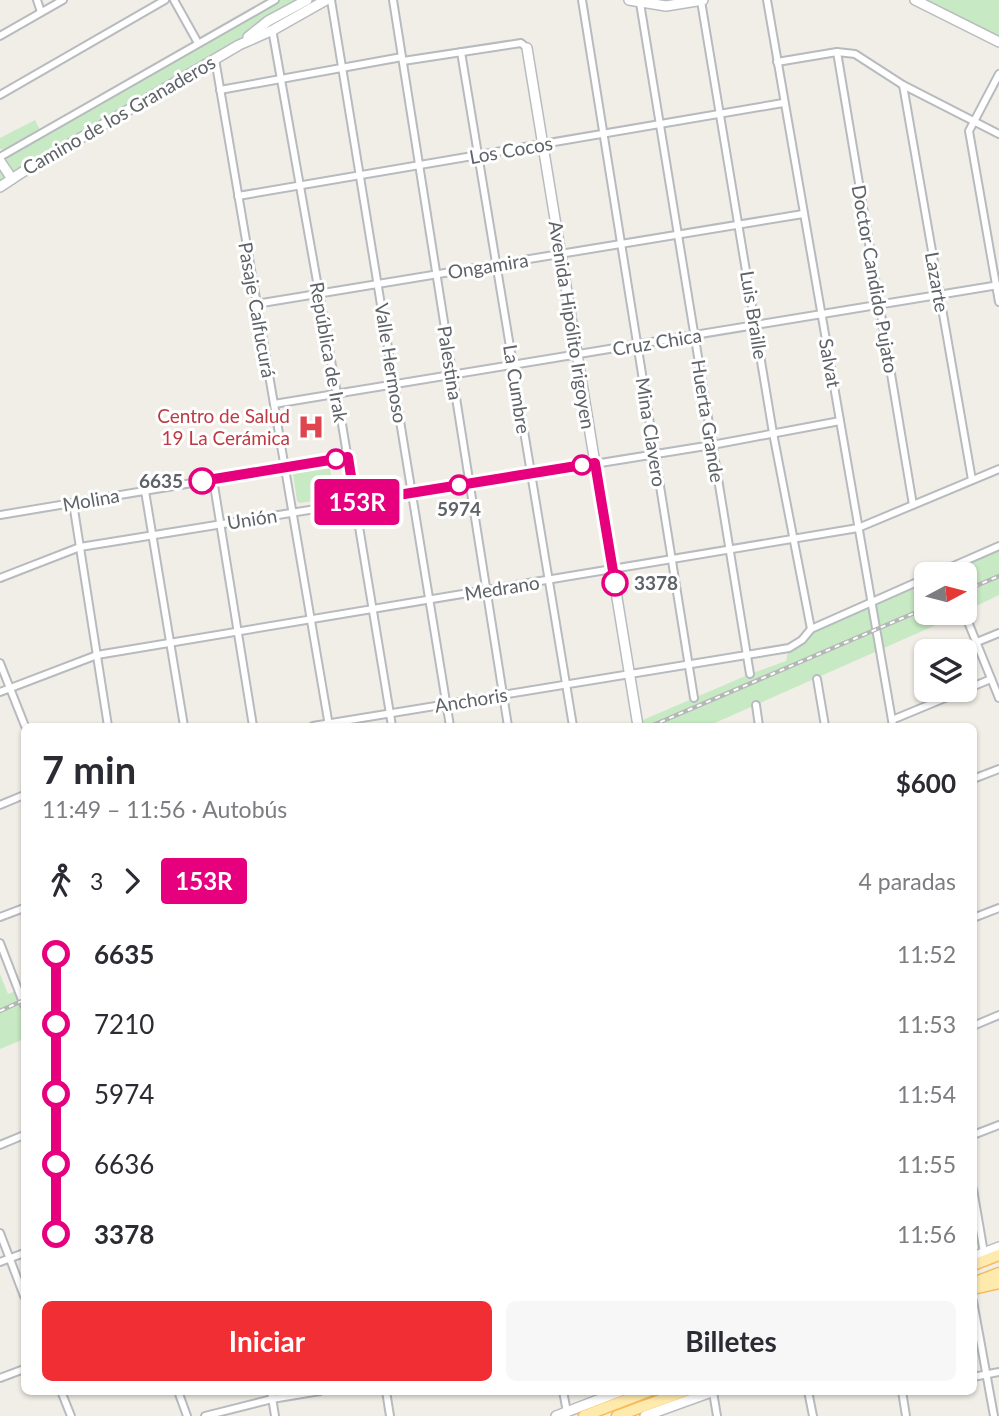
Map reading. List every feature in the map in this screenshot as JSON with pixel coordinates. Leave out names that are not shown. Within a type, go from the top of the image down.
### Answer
[{"type":"main road","name":"Camino de los Granaderos","points":[[0,187],[239,45],[307,0]]},
{"type":"main road","name":"Camino de los Granaderos","points":[[270,26],[329,0]]},
{"type":"main road","points":[[629,0],[666,6],[702,0]]},
{"type":"main road","points":[[915,0],[999,42]]},
{"type":"main road","name":"Avenida Hipólito Irigoyen","points":[[527,48],[637,723]]},
{"type":"main road","points":[[0,159],[12,178]]},
{"type":"main road","points":[[977,1255],[999,1247]]},
{"type":"main road","points":[[977,1263],[999,1255]]},
{"type":"main road","points":[[977,1281],[999,1273]]},
{"type":"main road","points":[[977,1290],[999,1283]]},
{"type":"main road","points":[[556,1416],[610,1395]]},
{"type":"main road","points":[[584,1416],[639,1395]]},
{"type":"main road","points":[[617,1416],[674,1395]]},
{"type":"main road","points":[[645,1416],[657,1414],[703,1395]]},
{"type":"street","points":[[37,0],[41,12]]},
{"type":"street","points":[[0,36],[63,0]]},
{"type":"street","points":[[0,95],[165,0]]},
{"type":"street","points":[[174,0],[198,43]]},
{"type":"street","points":[[0,159],[275,0]]},
{"type":"street","name":"Valle Hermoso","points":[[329,0],[450,723]]},
{"type":"street","name":"Palestina","points":[[393,0],[508,723]]},
{"type":"street","name":"Mina Clavero","points":[[582,0],[694,698]]},
{"type":"street","name":"Luis Braille","points":[[702,0],[773,433],[811,629]]},
{"type":"street","name":"Salvat","points":[[766,0],[893,723]]},
{"type":"street","name":"Huerta Grande","points":[[640,3],[750,674]]},
{"type":"street","name":"República de Irak","points":[[270,26],[348,457],[392,723]]},
{"type":"street","points":[[220,90],[342,67],[521,43],[527,48]]},
{"type":"street","name":"La Cumbre","points":[[461,52],[572,723]]},
{"type":"street","points":[[777,62],[837,52],[855,54],[902,85],[999,134]]},
{"type":"street","name":"Doctor Candido Pujato","points":[[837,52],[913,505]]},
{"type":"street","name":"Pasaje Calfucurá","points":[[215,59],[328,723]]},
{"type":"street","points":[[999,74],[969,131],[999,302]]},
{"type":"street","name":"Lazarte","points":[[902,85],[972,480]]},
{"type":"street","name":"Los Cocos","points":[[238,196],[783,103]]},
{"type":"street","name":"Ongamira","points":[[256,304],[803,214]]},
{"type":"street","name":"Cruz Chica","points":[[274,404],[998,285]]},
{"type":"street","name":"Unión","points":[[0,579],[80,547],[712,445],[840,421]]},
{"type":"street","name":"Molina","points":[[0,515],[348,457]]},
{"type":"street","name":"Medrano","points":[[0,692],[97,655],[858,528],[999,469]]},
{"type":"street","points":[[213,479],[253,723]]},
{"type":"street","points":[[145,491],[183,723]]},
{"type":"street","points":[[73,503],[108,723]]},
{"type":"street","points":[[962,562],[999,546]]},
{"type":"street","name":"Anchoris","points":[[338,723],[789,648],[802,640],[811,629],[914,583]]},
{"type":"street","points":[[977,642],[999,633]]},
{"type":"street","points":[[977,644],[999,698]]},
{"type":"street","points":[[0,663],[24,723]]},
{"type":"street","points":[[817,679],[824,723]]},
{"type":"street","points":[[893,723],[991,679]]},
{"type":"street","points":[[756,705],[759,723]]},
{"type":"street","points":[[977,777],[999,769]]},
{"type":"street","points":[[0,805],[21,796]]},
{"type":"street","points":[[977,916],[999,908]]},
{"type":"street","points":[[0,917],[21,909]]},
{"type":"street","points":[[0,943],[21,997]]},
{"type":"street","points":[[977,1024],[999,1015]]},
{"type":"street","points":[[977,1133],[999,1125]]},
{"type":"street","points":[[0,1145],[21,1136]]},
{"type":"street","points":[[977,1212],[984,1252]]},
{"type":"street","points":[[0,1233],[21,1288]]},
{"type":"street","points":[[0,1262],[21,1253]]},
{"type":"street","points":[[977,1322],[994,1416]]},
{"type":"street","points":[[0,1378],[21,1369]]},
{"type":"street","points":[[977,1376],[999,1372]]},
{"type":"street","points":[[63,1395],[71,1416]]},
{"type":"street","points":[[179,1395],[187,1416]]},
{"type":"street","points":[[205,1416],[271,1395],[275,1416]]},
{"type":"street","points":[[387,1395],[390,1416]]},
{"type":"street","points":[[564,1395],[567,1412]]},
{"type":"street","points":[[714,1395],[717,1416]]},
{"type":"street","points":[[809,1395],[813,1416]]},
{"type":"street","points":[[903,1395],[906,1416]]},
{"type":"green space","points":[[275,0],[326,0],[0,187],[0,157]]},
{"type":"green space","points":[[915,0],[999,0],[999,42]]},
{"type":"green space","points":[[35,120],[40,130],[6,150],[0,149],[0,138]]},
{"type":"green space","points":[[329,465],[333,485],[325,487],[327,499],[300,503],[297,501],[293,473]]},
{"type":"green space","points":[[999,546],[999,595],[977,606],[977,562],[962,562]]},
{"type":"green space","points":[[914,583],[914,625],[936,625],[715,723],[636,723],[786,661],[789,648],[811,629]]},
{"type":"green space","points":[[0,974],[8,994],[21,989],[21,1040],[0,1049]]},
{"type":"railway","points":[[977,585],[999,576]]},
{"type":"railway","points":[[658,723],[914,613]]},
{"type":"railway","points":[[0,1011],[21,1001]]},
{"type":"bus line","name":"153R","points":[[202,481],[348,457],[355,502],[595,463],[615,583]]},
{"type":"place","name":"Centro de Salud 19 La Cerámica","points":[[311,427]]},
{"type":"place","name":"6635","points":[[202,481]]},
{"type":"place","name":"5974","points":[[459,485]]},
{"type":"place","name":"3378","points":[[615,583]]}]
